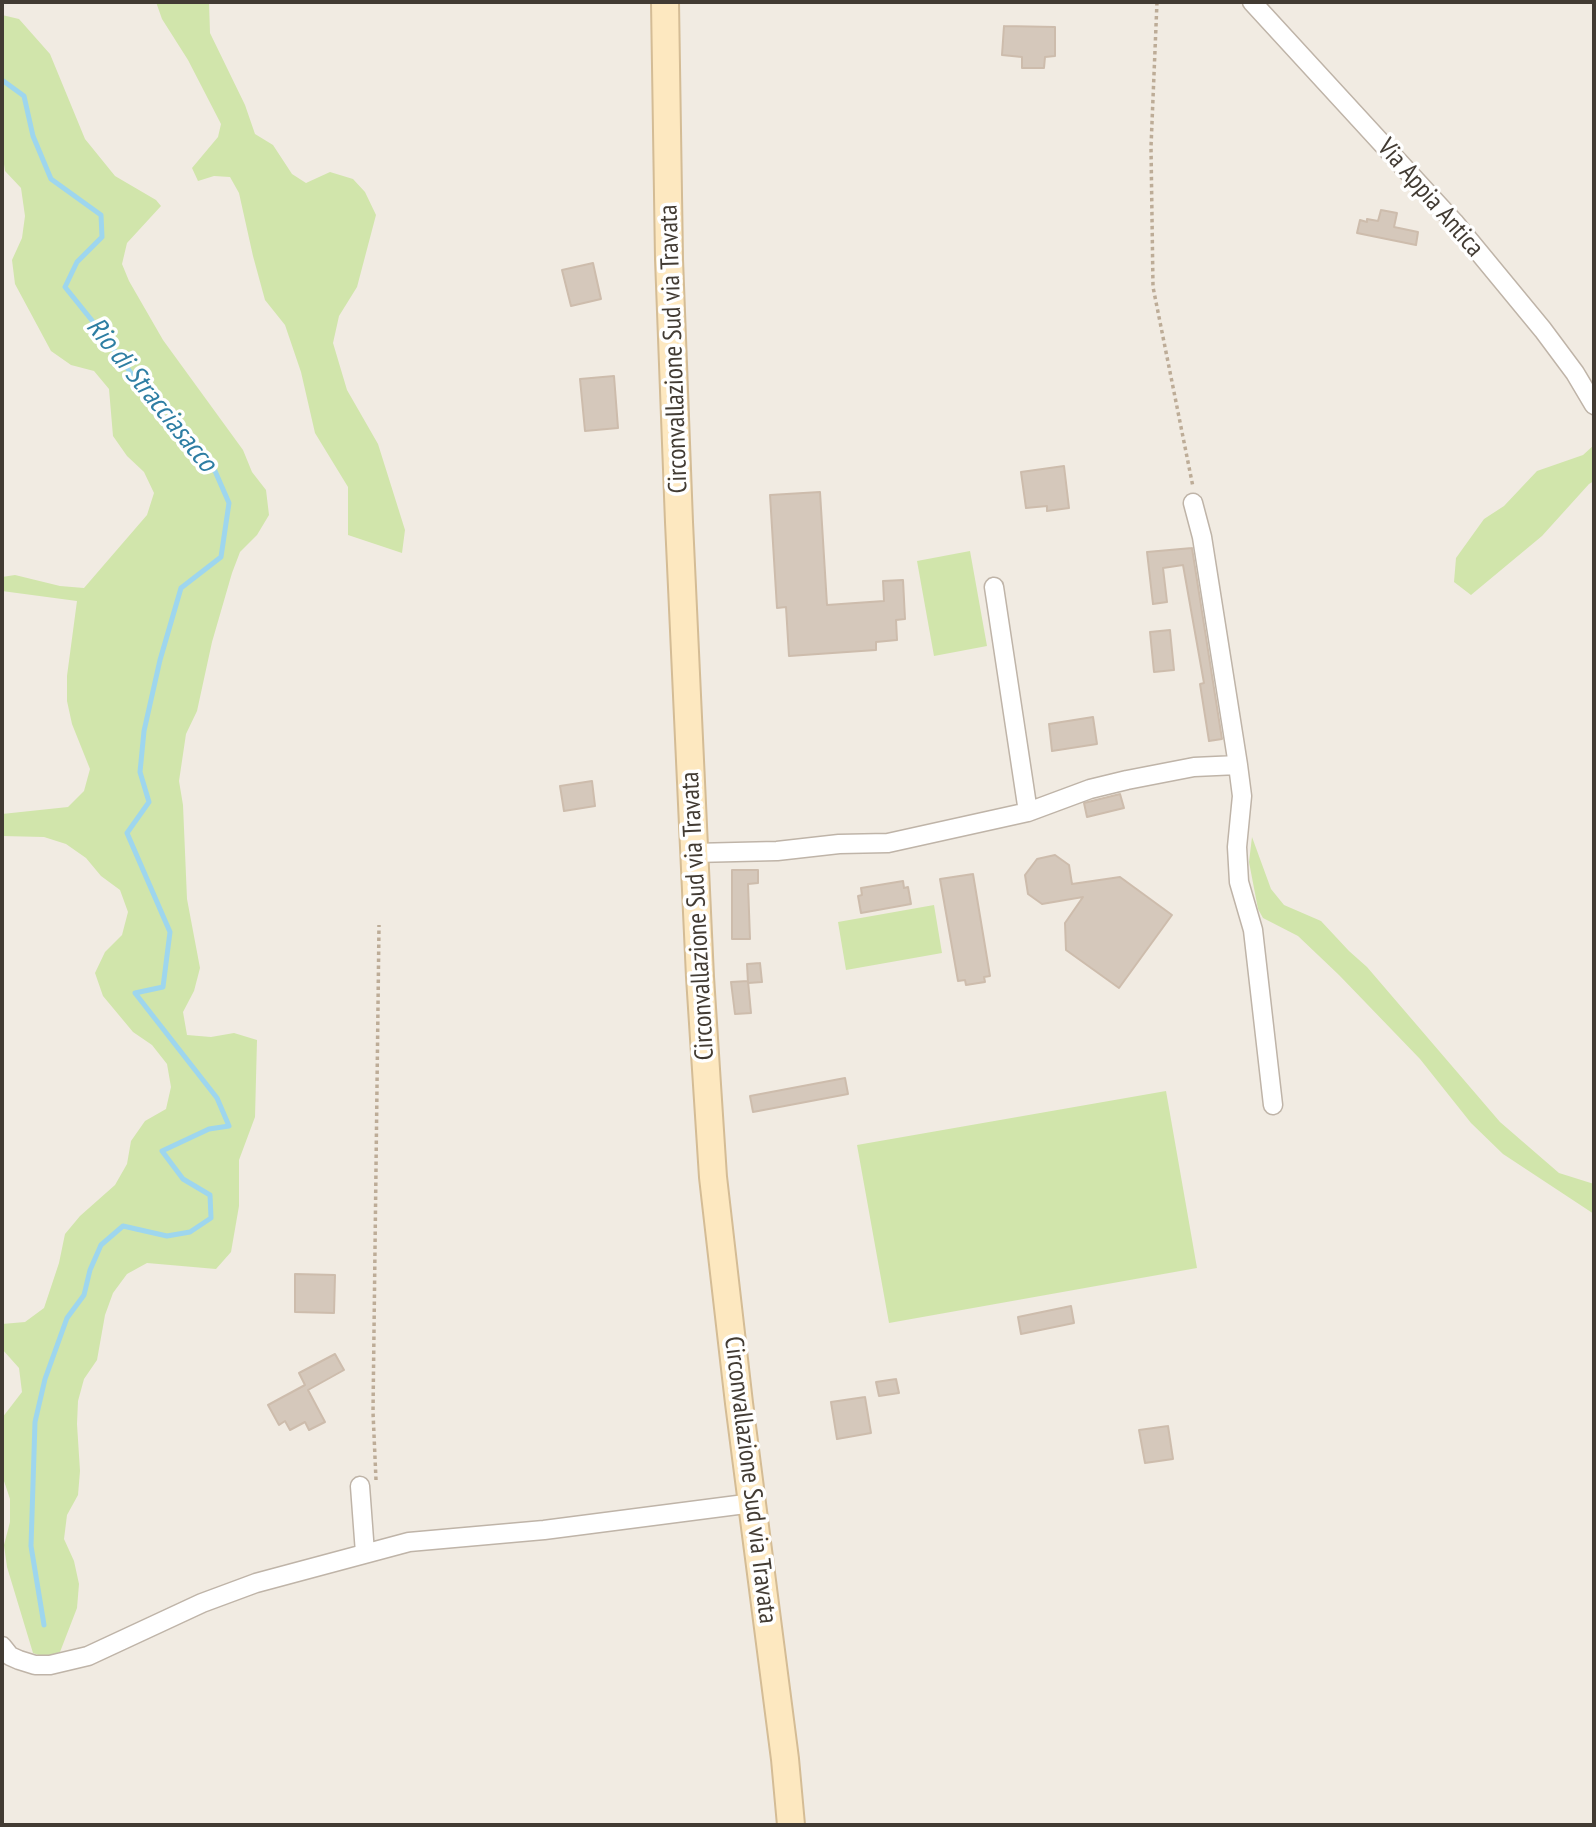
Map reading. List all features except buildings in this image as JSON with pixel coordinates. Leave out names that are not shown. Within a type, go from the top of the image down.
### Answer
[{"type":"street","name":"Circonvallazione Sud via Travata","points":[[664,2],[669,259],[694,853],[713,1177],[791,1825]]},
{"type":"street","name":"Via Appia Antica","points":[[1252,2],[1454,222],[1543,330],[1575,373],[1594,405]]},
{"type":"street","points":[[1194,503],[1202,537],[1238,765],[1242,796],[1237,847],[1239,882],[1253,930],[1273,1105]]},
{"type":"street","points":[[994,587],[1028,812]]},
{"type":"street","points":[[694,853],[888,843],[1028,812],[1090,789],[1127,780],[1194,767],[1238,765]]},
{"type":"street","points":[[365,1553],[368,1484]]},
{"type":"street","points":[[2,1646],[10,1656],[34,1665],[50,1665],[88,1656],[201,1603],[256,1583],[409,1542],[544,1530],[753,1503]]},
{"type":"path","points":[[1157,2],[1151,147],[1153,287],[1194,489],[1194,503]]},
{"type":"path","points":[[368,1484],[373,1398],[379,925]]},
{"type":"green space","points":[[156,2],[209,2],[210,33],[245,105],[255,134],[273,145],[292,174],[306,183],[330,172],[353,179],[365,192],[376,215],[357,287],[339,316],[333,343],[347,390],[378,444],[405,530],[402,553],[348,535],[348,487],[315,433],[301,372],[285,325],[265,300],[239,193],[230,177],[214,176],[198,181],[192,168],[218,137],[221,124],[188,60],[162,19]]},
{"type":"green space","points":[[2,15],[19,19],[50,54],[85,139],[115,176],[156,200],[161,206],[127,243],[122,264],[163,340],[243,450],[252,472],[266,490],[269,515],[257,535],[240,552],[232,573],[212,642],[197,711],[186,734],[179,781],[183,805],[187,899],[200,968],[194,991],[183,1012],[187,1035],[211,1037],[234,1033],[257,1040],[255,1117],[239,1160],[239,1206],[231,1252],[216,1269],[147,1263],[127,1274],[113,1293],[105,1315],[97,1360],[84,1379],[78,1401],[78,1495],[67,1515],[64,1539],[74,1561],[79,1584],[77,1608],[60,1652],[44,1657],[33,1653],[7,1567],[4,1545],[10,1522],[10,1499],[2,1475],[2,1418],[22,1392],[19,1368],[2,1349],[2,1324],[25,1322],[44,1308],[59,1263],[65,1234],[80,1216],[115,1185],[127,1164],[131,1141],[145,1121],[166,1109],[171,1087],[167,1064],[152,1045],[133,1032],[103,996],[95,973],[105,952],[122,935],[128,912],[120,890],[101,876],[86,858],[66,844],[44,837],[2,836],[2,814],[68,807],[84,791],[90,769],[72,724],[67,701],[67,676],[77,601],[2,591],[2,577],[15,575],[60,586],[84,588],[147,515],[154,493],[144,472],[127,456],[113,436],[109,389],[94,371],[71,365],[51,351],[15,284],[12,260],[22,238],[25,216],[21,188],[5,171],[2,150]]},
{"type":"green space","points":[[1594,445],[1594,481],[1542,536],[1471,595],[1454,582],[1456,558],[1484,519],[1504,506],[1537,471],[1583,455]]},
{"type":"green space","points":[[970,551],[987,646],[934,656],[917,561]]},
{"type":"green space","points":[[1252,837],[1271,889],[1284,905],[1321,921],[1367,967],[1500,1122],[1559,1173],[1594,1184],[1594,1214],[1503,1154],[1471,1123],[1420,1059],[1339,975],[1298,936],[1263,918],[1258,909],[1249,862]]},
{"type":"green space","points":[[934,905],[942,953],[846,970],[838,922]]},
{"type":"green space","points":[[1166,1091],[1197,1268],[889,1323],[857,1145]]},
{"type":"waterway","name":"Rio di Stracciasacco","points":[[2,80],[24,96],[33,136],[51,179],[101,215],[102,237],[77,262],[65,287],[188,450],[215,471],[229,503],[221,557],[181,588],[160,660],[144,731],[140,772],[149,802],[127,833],[170,932],[163,987],[135,993],[217,1098],[229,1126],[209,1129],[162,1151],[183,1179],[210,1195],[211,1218],[190,1232],[167,1236],[123,1226],[101,1245],[90,1270],[84,1295],[67,1318],[45,1379],[35,1422],[31,1546],[44,1625]]}]
